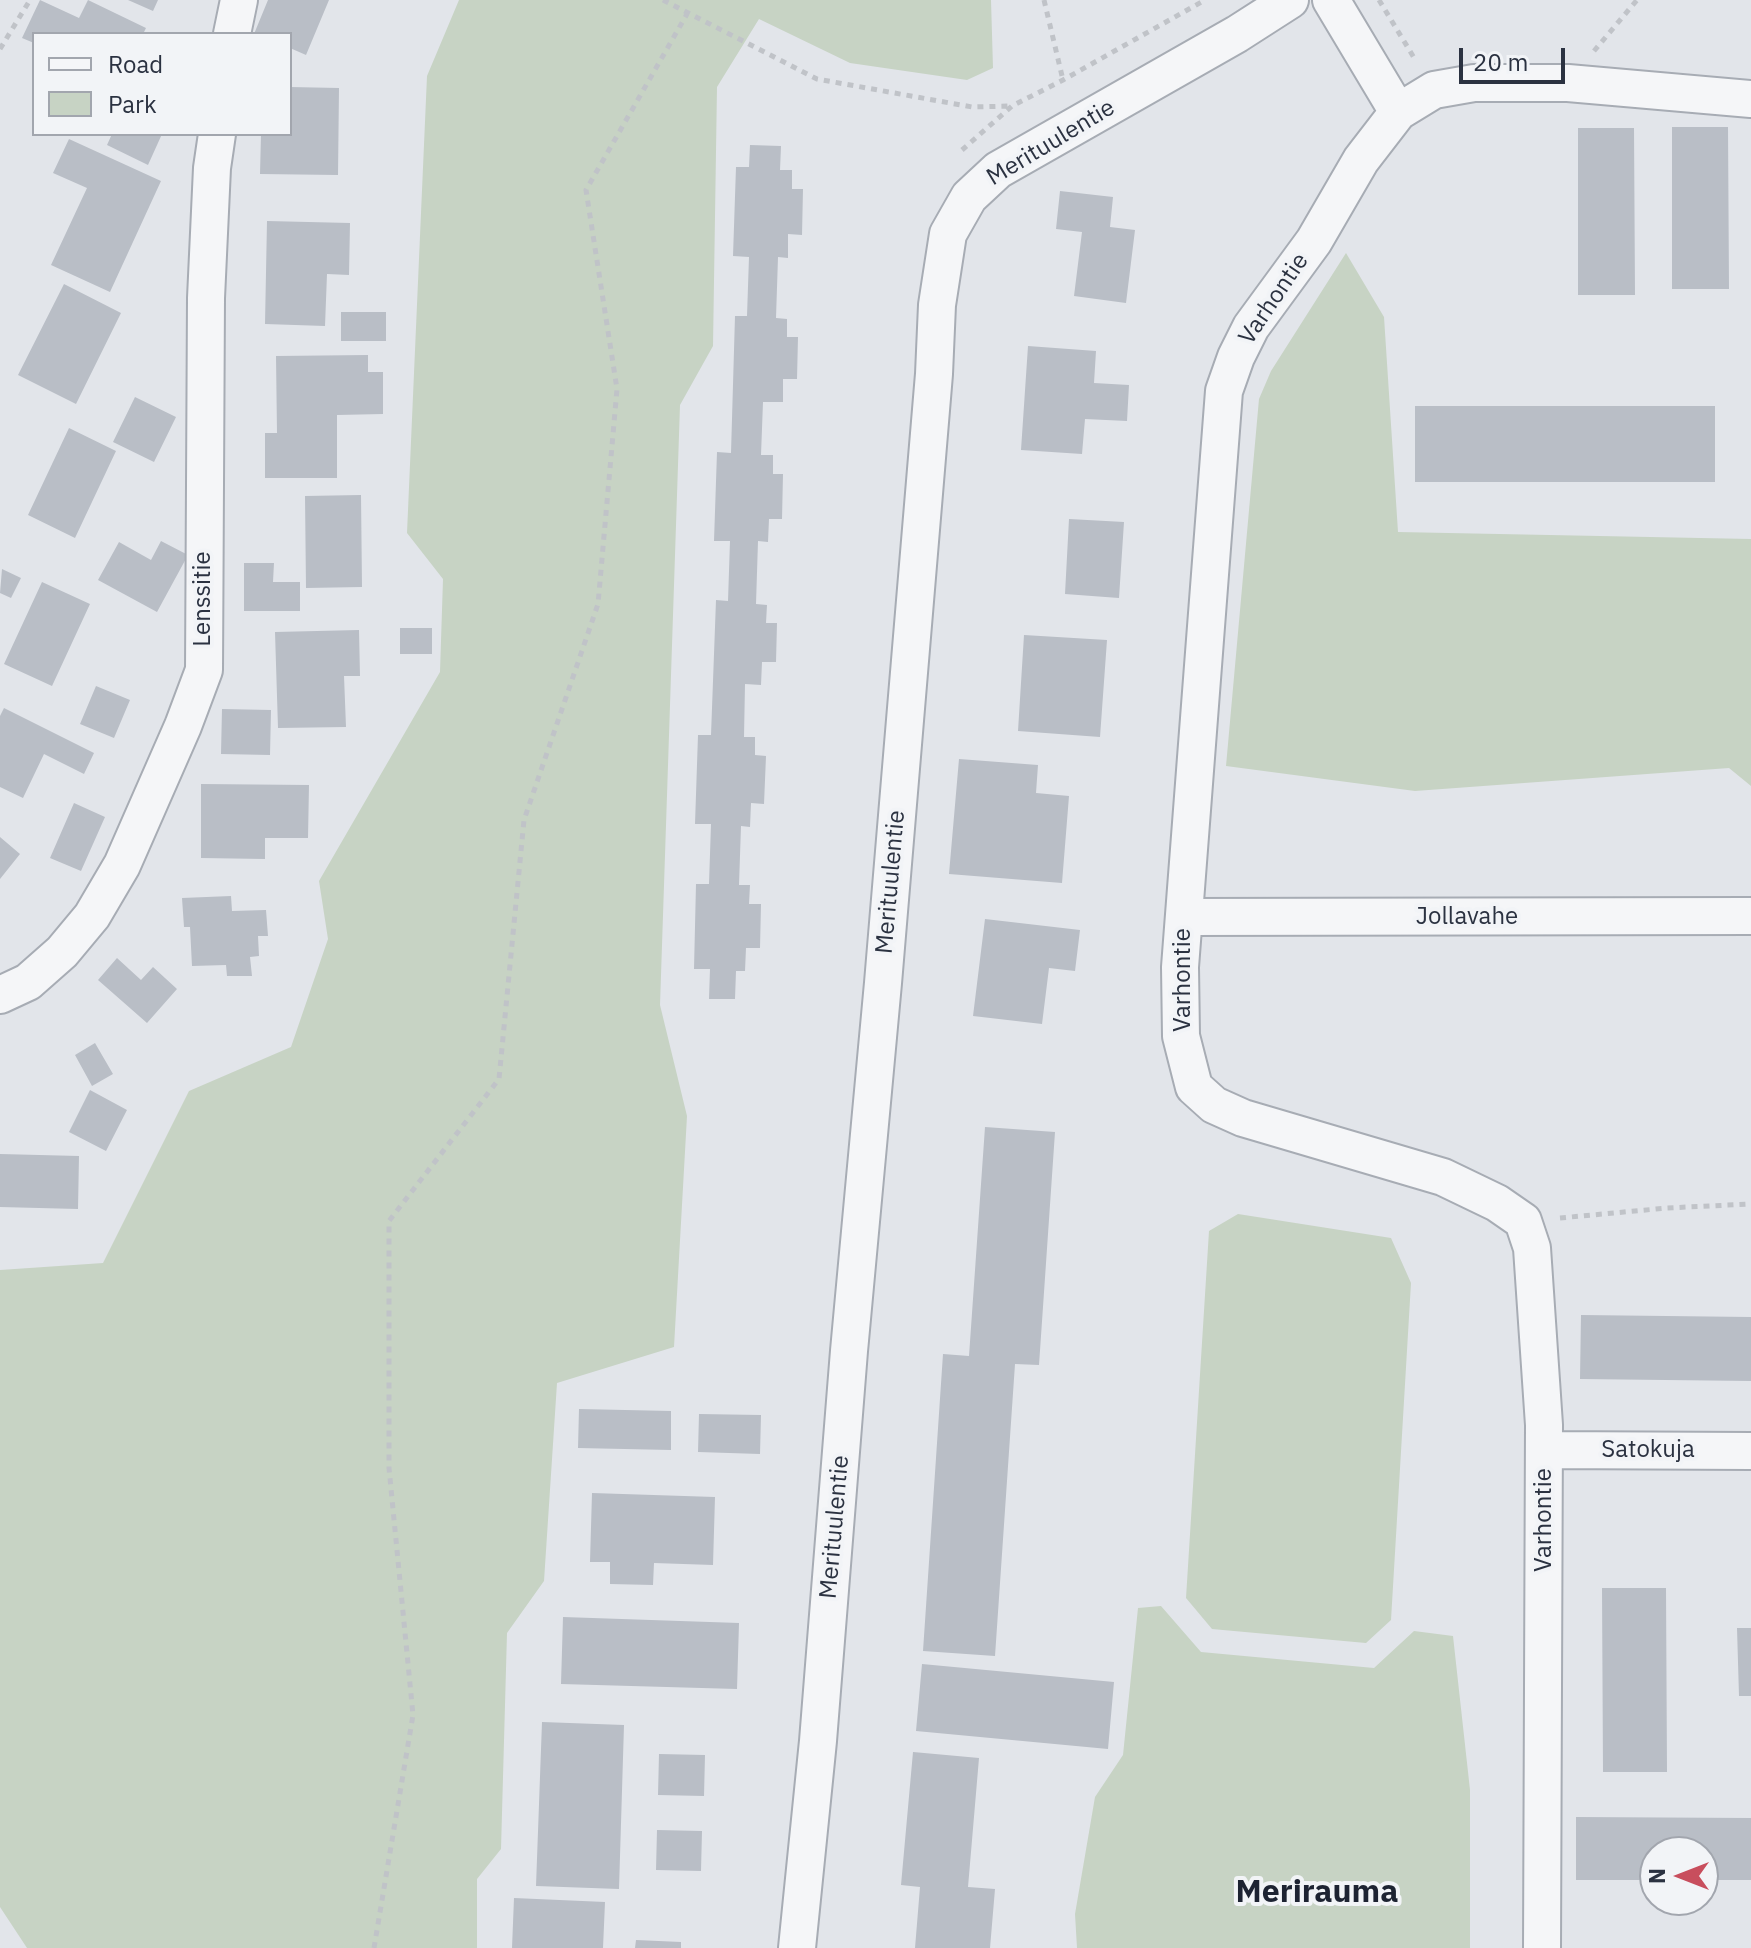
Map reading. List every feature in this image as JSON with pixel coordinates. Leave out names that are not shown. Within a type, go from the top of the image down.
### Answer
[{"type":"street","points":[[232,32],[239,0]]},
{"type":"street","name":"Merituulentie","points":[[797,1948],[817,1756],[849,1351],[883,983],[934,374],[937,305],[948,234],[969,197],[998,170],[1237,34],[1290,0]]},
{"type":"street","points":[[1331,0],[1398,112],[1434,90],[1474,83],[1568,83],[1751,99]]},
{"type":"street","name":"Varhontie","points":[[1398,112],[1361,160],[1314,241],[1251,327],[1224,391],[1180,967],[1181,1036],[1194,1087],[1214,1105],[1243,1118],[1443,1177],[1497,1203],[1523,1221],[1534,1264],[1544,1450],[1542,1948]]},
{"type":"street","name":"Lenssitie","points":[[0,995],[28,982],[62,952],[92,916],[122,865],[204,670],[206,298],[212,168],[217,136]]},
{"type":"street","name":"Jollavahe","points":[[1184,917],[1751,916]]},
{"type":"street","name":"Satokuja","points":[[1544,1450],[1751,1451]]},
{"type":"path","points":[[0,49],[30,0]]},
{"type":"path","points":[[663,0],[817,79],[972,107],[1012,106]]},
{"type":"path","points":[[1044,0],[1063,80]]},
{"type":"path","points":[[1379,0],[1434,90]]},
{"type":"path","points":[[1568,83],[1637,0]]},
{"type":"path","points":[[374,1948],[413,1715],[389,1468],[389,1221],[499,1079],[524,820],[598,604],[617,389],[586,190],[687,14]]},
{"type":"path","points":[[1523,1221],[1751,1204]]},
{"type":"green space","points":[[459,0],[991,0],[993,68],[967,80],[850,63],[759,19],[717,87],[713,346],[680,405],[660,1005],[687,1116],[674,1347],[557,1383],[544,1581],[507,1633],[501,1849],[477,1879],[477,1948],[27,1948],[0,1907],[0,1270],[103,1263],[189,1091],[291,1047],[328,939],[319,881],[440,672],[443,579],[407,533],[427,76]]},
{"type":"green space","points":[[1346,253],[1384,317],[1398,532],[1751,539],[1751,786],[1729,768],[1415,791],[1226,766],[1259,399],[1271,371]]},
{"type":"green space","points":[[1238,1214],[1391,1238],[1411,1283],[1391,1620],[1366,1643],[1212,1629],[1186,1598],[1209,1231]]},
{"type":"green space","points":[[1161,1606],[1201,1652],[1374,1668],[1414,1631],[1453,1636],[1470,1790],[1470,1948],[1077,1948],[1075,1914],[1095,1797],[1123,1755],[1138,1608]]},
{"type":"building","points":[[40,0],[79,18],[88,0],[146,28],[144,32],[32,32],[32,42],[22,38]]},
{"type":"building","points":[[128,0],[158,0],[153,11]]},
{"type":"building","points":[[268,0],[329,0],[306,55],[292,49],[292,32],[255,32]]},
{"type":"building","points":[[292,87],[339,88],[338,175],[260,174],[261,136],[292,136]]},
{"type":"building","points":[[1672,127],[1728,127],[1729,289],[1672,289]]},
{"type":"building","points":[[1578,128],[1634,128],[1635,295],[1578,295]]},
{"type":"building","points":[[111,136],[161,136],[148,165],[107,145]]},
{"type":"building","points":[[69,139],[161,181],[110,292],[51,265],[87,188],[53,173]]},
{"type":"building","points":[[750,145],[781,146],[780,170],[792,170],[792,189],[803,189],[802,235],[788,234],[788,258],[778,257],[776,318],[787,319],[787,337],[798,337],[797,379],[783,379],[783,402],[763,402],[761,455],[773,455],[773,474],[783,474],[782,519],[769,519],[768,542],[758,541],[756,604],[767,605],[766,623],[777,623],[776,662],[762,662],[761,685],[745,684],[744,737],[755,737],[755,755],[766,756],[764,804],[751,803],[750,827],[741,826],[739,885],[750,885],[749,904],[761,904],[760,948],[746,948],[745,971],[736,971],[735,999],[709,999],[710,969],[694,969],[696,884],[709,884],[711,824],[695,824],[698,735],[711,735],[716,600],[728,601],[730,541],[714,541],[717,452],[731,453],[735,316],[747,316],[749,257],[733,256],[736,167],[749,167]]},
{"type":"building","points":[[1060,191],[1113,197],[1110,227],[1135,230],[1126,303],[1074,296],[1082,232],[1056,229]]},
{"type":"building","points":[[267,221],[350,223],[349,275],[327,274],[325,326],[265,324]]},
{"type":"building","points":[[64,284],[121,313],[76,404],[18,375]]},
{"type":"building","points":[[341,312],[386,312],[386,341],[341,341]]},
{"type":"building","points":[[1028,346],[1096,351],[1094,383],[1129,385],[1127,421],[1085,419],[1082,454],[1021,450]]},
{"type":"building","points":[[368,355],[368,372],[383,372],[383,414],[337,415],[337,478],[265,478],[265,433],[277,433],[276,356]]},
{"type":"building","points":[[135,397],[176,417],[154,462],[113,442]]},
{"type":"building","points":[[1415,406],[1715,406],[1715,482],[1415,482]]},
{"type":"building","points":[[69,428],[116,451],[75,538],[28,515]]},
{"type":"building","points":[[361,495],[362,587],[306,588],[305,496]]},
{"type":"building","points":[[1069,519],[1124,522],[1119,598],[1065,594]]},
{"type":"building","points":[[161,541],[188,555],[157,612],[98,580],[119,542],[151,560]]},
{"type":"building","points":[[244,563],[274,563],[273,582],[300,582],[300,611],[244,611]]},
{"type":"building","points":[[2,569],[21,578],[11,598],[0,593]]},
{"type":"building","points":[[42,582],[90,604],[52,686],[4,664]]},
{"type":"building","points":[[400,628],[432,628],[432,654],[400,654]]},
{"type":"building","points":[[359,630],[360,676],[344,676],[346,727],[278,728],[275,632]]},
{"type":"building","points":[[1024,635],[1107,640],[1100,737],[1018,731]]},
{"type":"building","points":[[96,686],[130,700],[114,738],[80,724]]},
{"type":"building","points":[[4,708],[94,753],[84,774],[44,754],[23,798],[0,787],[0,716]]},
{"type":"building","points":[[222,709],[271,710],[270,755],[221,754]]},
{"type":"building","points":[[959,759],[1038,765],[1036,793],[1069,796],[1062,883],[949,874]]},
{"type":"building","points":[[201,784],[309,785],[308,838],[265,838],[265,859],[201,858]]},
{"type":"building","points":[[74,803],[105,817],[81,871],[50,858]]},
{"type":"building","points":[[0,837],[20,854],[0,879]]},
{"type":"building","points":[[231,896],[232,911],[266,910],[268,936],[258,936],[259,956],[250,957],[252,976],[227,976],[226,965],[192,966],[190,927],[184,927],[182,898]]},
{"type":"building","points":[[985,919],[1080,930],[1075,971],[1049,968],[1042,1024],[973,1016]]},
{"type":"building","points":[[117,958],[141,980],[153,967],[177,989],[147,1023],[98,980]]},
{"type":"building","points":[[95,1043],[113,1074],[92,1086],[75,1055]]},
{"type":"building","points":[[90,1090],[127,1110],[106,1151],[69,1132]]},
{"type":"building","points":[[985,1127],[1055,1132],[1039,1365],[1015,1364],[995,1656],[923,1651],[943,1354],[969,1356]]},
{"type":"building","points":[[0,1154],[79,1156],[78,1209],[0,1207]]},
{"type":"building","points":[[1581,1315],[1751,1317],[1751,1381],[1580,1379]]},
{"type":"building","points":[[579,1409],[671,1411],[671,1450],[578,1448]]},
{"type":"building","points":[[699,1414],[761,1415],[760,1454],[698,1452]]},
{"type":"building","points":[[592,1493],[715,1497],[713,1565],[654,1563],[653,1585],[610,1584],[610,1562],[590,1562]]},
{"type":"building","points":[[1602,1588],[1666,1588],[1667,1772],[1603,1772]]},
{"type":"building","points":[[563,1617],[739,1623],[737,1689],[561,1684]]},
{"type":"building","points":[[1737,1628],[1751,1628],[1751,1696],[1739,1696]]},
{"type":"building","points":[[922,1664],[1114,1682],[1108,1749],[916,1731]]},
{"type":"building","points":[[542,1722],[624,1725],[619,1889],[536,1886]]},
{"type":"building","points":[[913,1752],[979,1758],[968,1887],[995,1889],[990,1948],[915,1948],[920,1887],[901,1885]]},
{"type":"building","points":[[659,1754],[705,1755],[704,1796],[658,1795]]},
{"type":"building","points":[[1576,1817],[1751,1818],[1751,1880],[1719,1880],[1719,1836],[1639,1836],[1639,1880],[1576,1880]]},
{"type":"building","points":[[657,1830],[702,1831],[701,1871],[656,1870]]},
{"type":"building","points":[[514,1898],[605,1902],[603,1948],[512,1948]]},
{"type":"building","points":[[636,1940],[681,1942],[681,1948],[635,1948]]},
{"type":"district","name":"Merirauma","points":[[1317,1893]]}]
